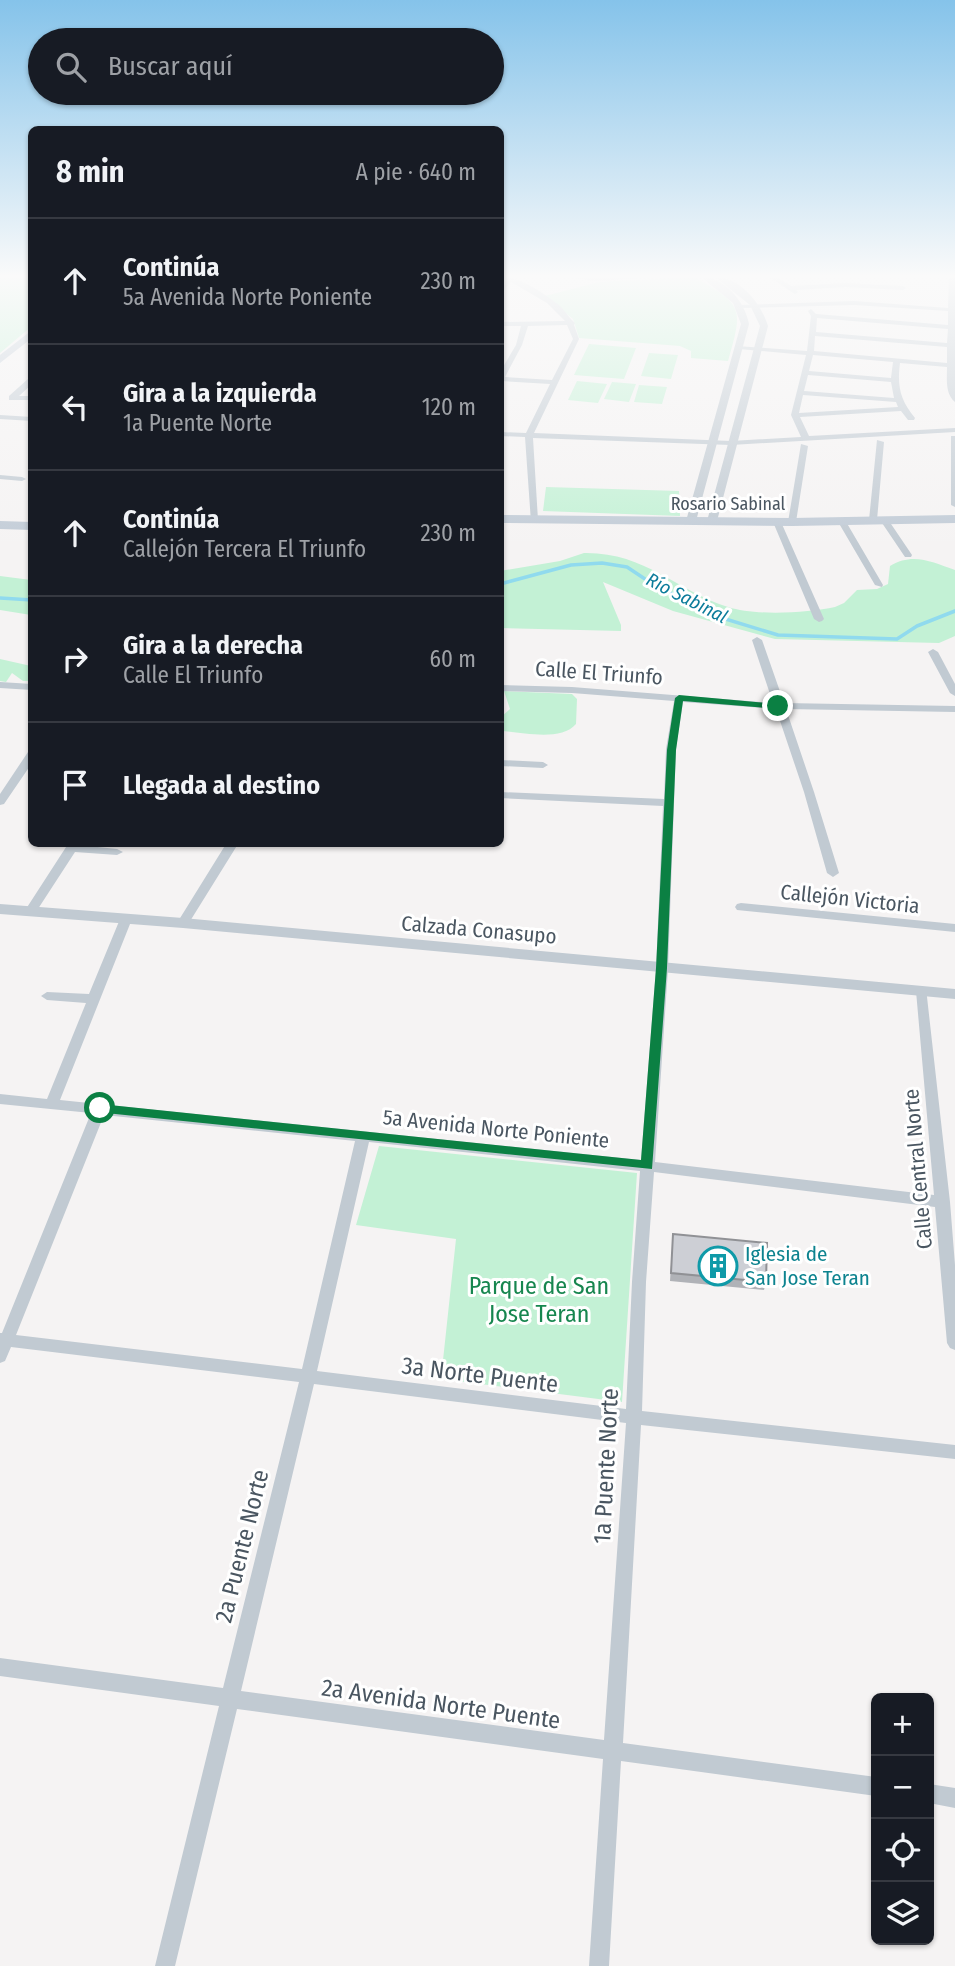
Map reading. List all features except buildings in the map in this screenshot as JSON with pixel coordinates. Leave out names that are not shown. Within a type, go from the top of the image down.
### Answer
[{"type":"main road","name":"Rosario Sabinal","points":[[504,519],[792,522],[955,519]]},
{"type":"main road","points":[[0,527],[28,528]]},
{"type":"street","points":[[534,520],[530,439],[561,369]]},
{"type":"street","points":[[691,522],[733,369]]},
{"type":"street","points":[[712,522],[753,369]]},
{"type":"street","points":[[792,522],[805,443],[795,415],[806,369]]},
{"type":"street","points":[[895,369],[893,380],[897,400],[902,410],[911,418]]},
{"type":"street","points":[[950,369],[950,393],[955,400]]},
{"type":"street","points":[[805,373],[893,380]]},
{"type":"street","points":[[504,379],[554,383]]},
{"type":"street","points":[[12,398],[28,384]]},
{"type":"street","points":[[800,393],[897,400]]},
{"type":"street","points":[[12,398],[28,398]]},
{"type":"street","points":[[795,415],[902,410]]},
{"type":"street","points":[[0,417],[28,419]]},
{"type":"street","points":[[0,425],[28,426]]},
{"type":"street","points":[[504,435],[530,439]]},
{"type":"street","points":[[805,443],[880,442],[955,436]]},
{"type":"street","points":[[504,441],[530,439],[731,446],[955,436]]},
{"type":"street","points":[[955,436],[955,505]]},
{"type":"street","points":[[880,442],[878,520],[908,555]]},
{"type":"street","points":[[0,477],[22,479]]},
{"type":"street","points":[[841,520],[879,585]]},
{"type":"street","points":[[777,522],[819,619]]},
{"type":"street","points":[[757,640],[809,792],[833,873]]},
{"type":"street","points":[[933,652],[955,693]]},
{"type":"street","points":[[0,685],[28,687]]},
{"type":"street","name":"Calle El Triunfo","points":[[504,688],[807,708],[955,709]]},
{"type":"street","name":"1a Puente Norte","points":[[599,1966],[634,1416],[639,1282],[662,968],[671,750],[679,698]]},
{"type":"street","points":[[0,802],[28,760]]},
{"type":"street","points":[[504,763],[543,765]]},
{"type":"street","points":[[504,795],[670,803]]},
{"type":"street","points":[[30,912],[71,847]]},
{"type":"street","points":[[80,847],[117,852]]},
{"type":"street","points":[[183,923],[230,847]]},
{"type":"street","name":"Callejón Victoria","points":[[741,907],[955,929]]},
{"type":"street","name":"Calzada Conasupo","points":[[0,909],[183,923],[955,994]]},
{"type":"street","points":[[48,1103],[126,919]]},
{"type":"street","name":"Calle Central Norte","points":[[922,991],[943,1202],[950,1220],[955,1343]]},
{"type":"street","points":[[47,996],[94,999]]},
{"type":"street","name":"5a Avenida Norte Poniente","points":[[0,1099],[647,1166],[943,1202]]},
{"type":"street","points":[[0,1356],[4,1339],[100,1108]]},
{"type":"street","name":"2a Puente Norte","points":[[165,1966],[310,1375],[363,1137]]},
{"type":"street","name":"3a Norte Puente","points":[[4,1339],[634,1416],[955,1452]]},
{"type":"street","name":"2a Avenida Norte Puente","points":[[0,1667],[871,1786]]},
{"type":"street","points":[[934,1795],[955,1798]]},
{"type":"green space","points":[[577,369],[628,369],[624,379],[574,375]]},
{"type":"green space","points":[[644,369],[674,369],[671,379],[641,376]]},
{"type":"green space","points":[[577,381],[607,384],[598,403],[568,400]]},
{"type":"green space","points":[[612,382],[636,384],[629,402],[604,399]]},
{"type":"green space","points":[[639,385],[667,387],[662,404],[634,402]]},
{"type":"green space","points":[[546,487],[679,491],[680,516],[543,511]]},
{"type":"green space","points":[[584,553],[606,554],[642,565],[709,600],[739,610],[766,613],[835,607],[844,603],[857,590],[877,589],[888,584],[890,566],[907,560],[922,560],[955,570],[955,636],[939,643],[775,639],[673,611],[603,582],[621,631],[504,628],[504,570],[560,561]]},
{"type":"green space","points":[[0,576],[28,580],[28,615],[0,610]]},
{"type":"green space","points":[[0,659],[28,665],[28,681],[23,681],[12,673],[6,682],[0,681]]},
{"type":"green space","points":[[504,691],[572,694],[577,699],[576,724],[561,733],[504,731],[504,714],[510,709]]},
{"type":"green space","name":"Parque de San Jose Teran","points":[[379,1146],[637,1173],[622,1402],[441,1379],[456,1239],[356,1225]]},
{"type":"waterway","name":"Río Sabinal","points":[[504,583],[571,565],[602,563],[627,567],[654,585],[719,617],[778,635],[897,639],[917,626],[955,611]]},
{"type":"waterway","name":"Río Sabinal","points":[[0,598],[28,600]]},
{"type":"place","name":"Iglesia de San Jose Teran","points":[[718,1266]]},
{"type":"route","points":[[100,1108],[647,1166],[662,968],[671,750],[679,698],[778,706]]}]
